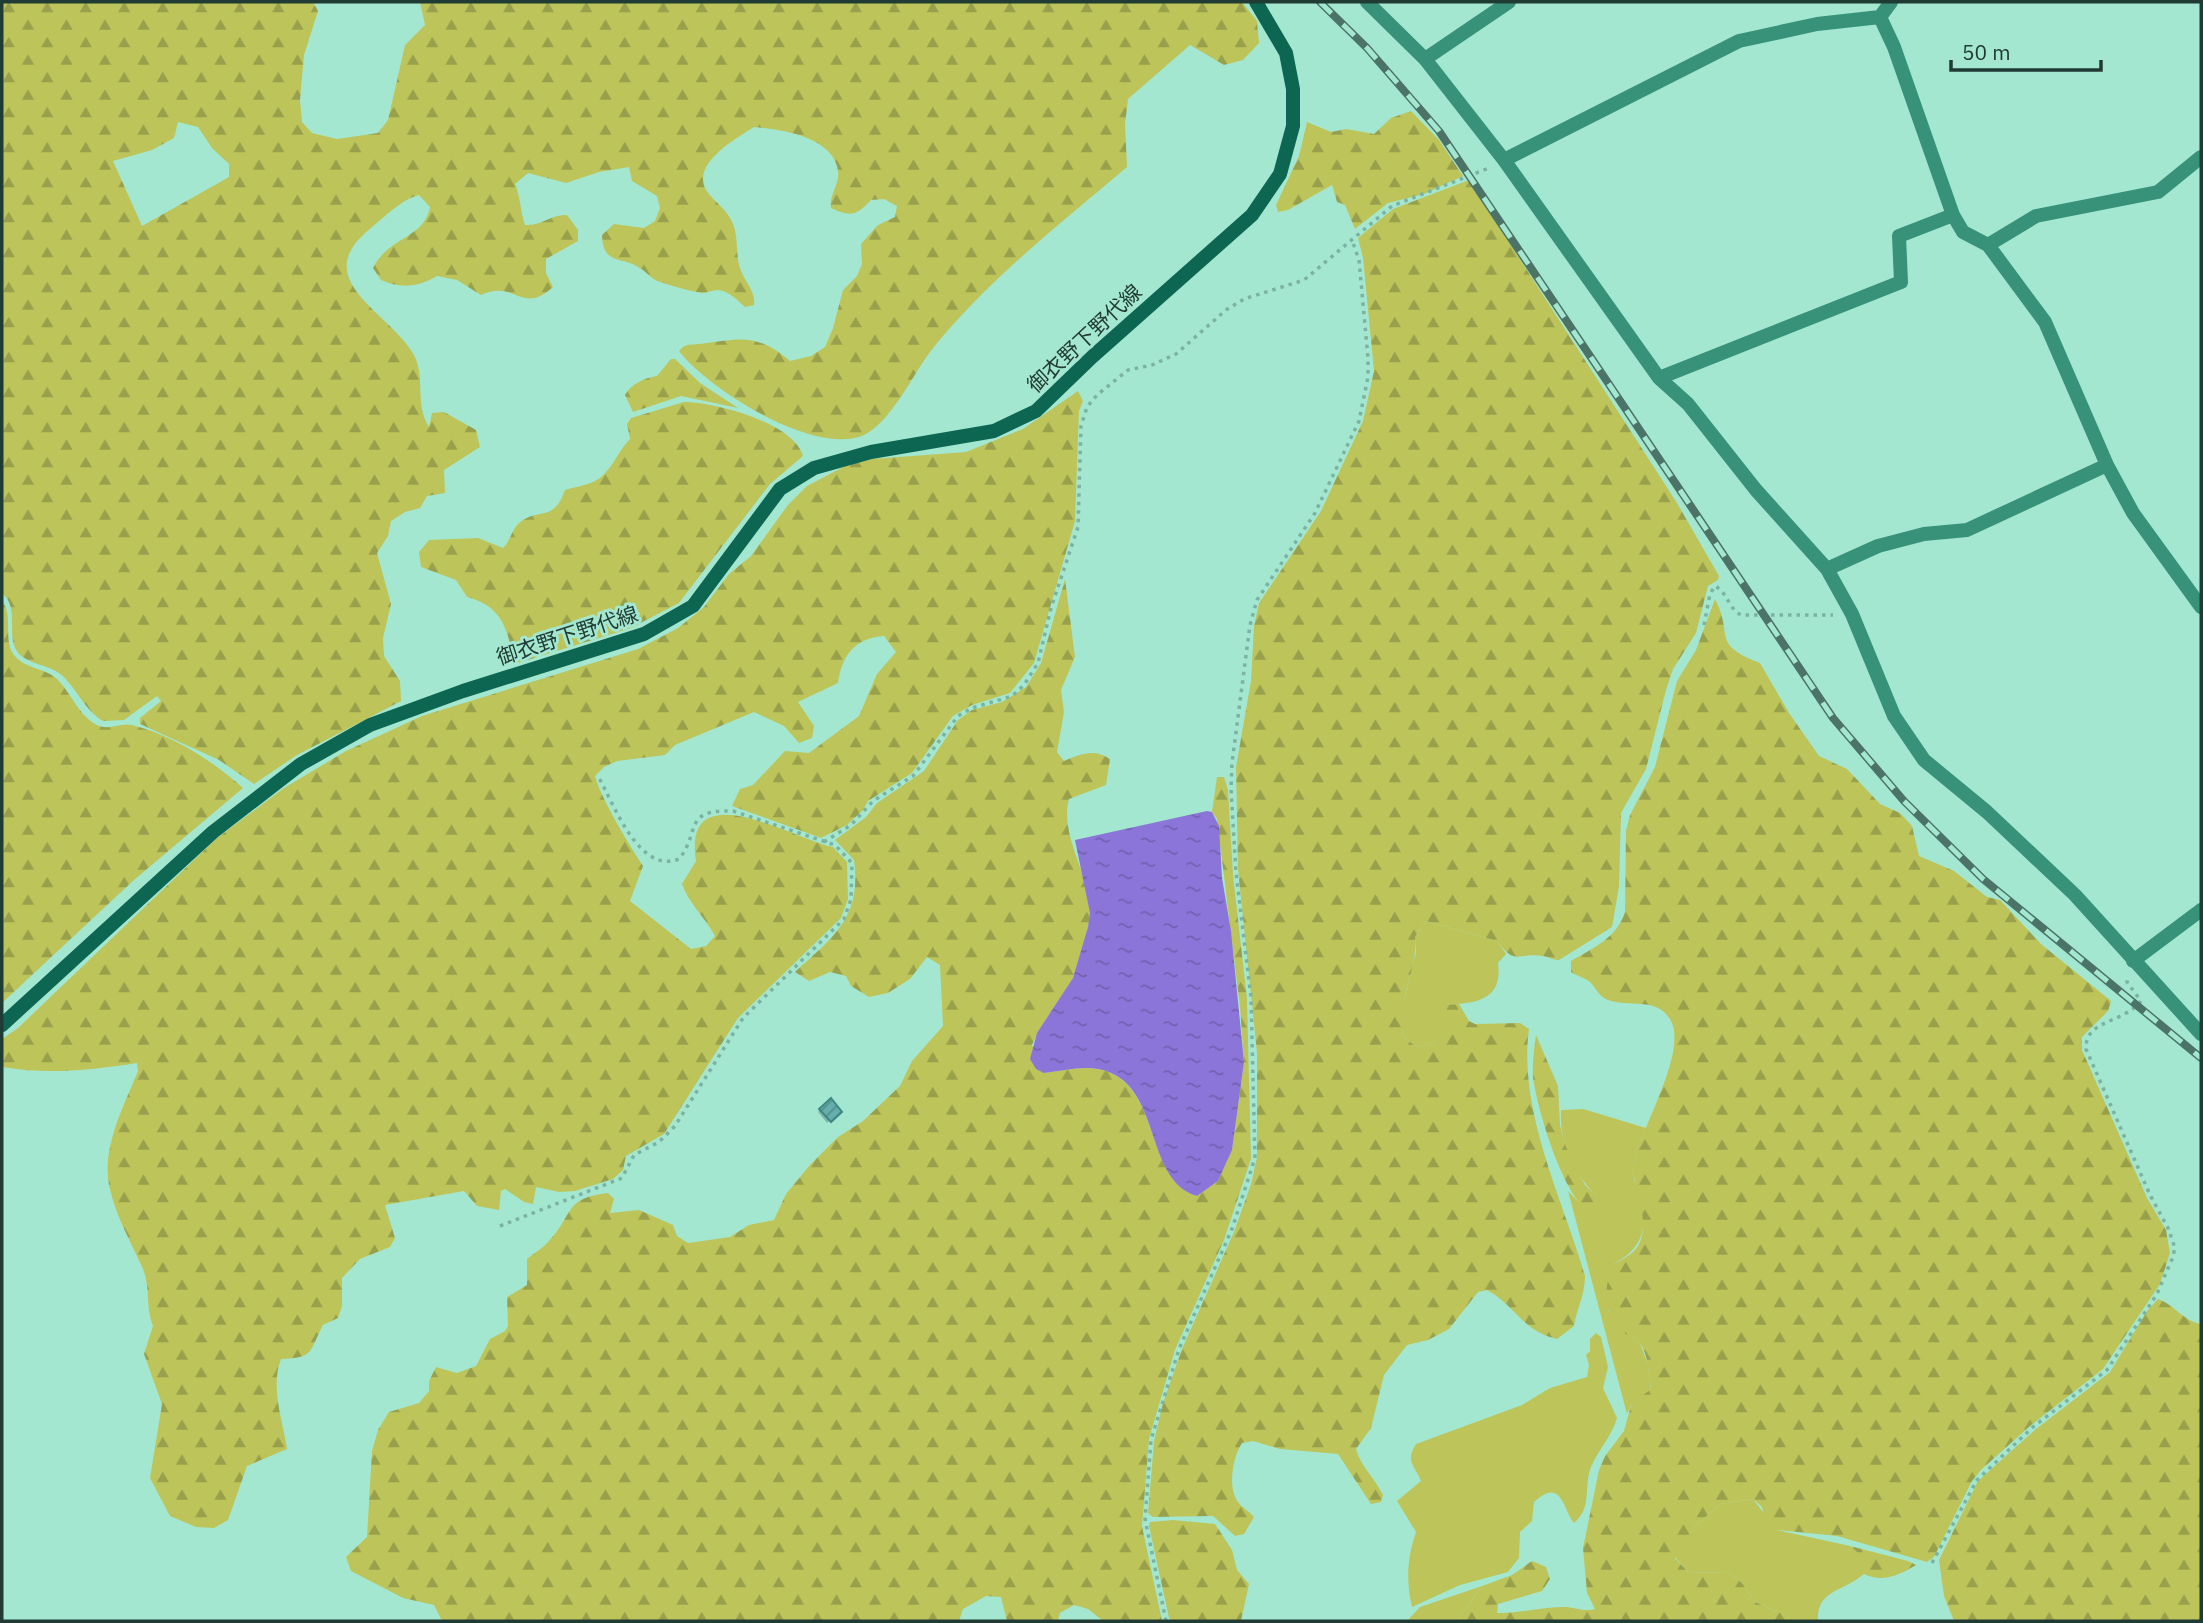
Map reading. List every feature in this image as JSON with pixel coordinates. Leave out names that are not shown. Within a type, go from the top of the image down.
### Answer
[{"type":"main road","name":"御衣野下野代線","points":[[2,1025],[213,832],[301,764],[370,725],[463,691],[644,634],[693,606],[780,489],[814,468],[872,452],[994,431],[1036,411],[1092,357],[1252,215],[1280,174],[1293,126],[1293,89],[1286,53],[1256,2]]},
{"type":"street","points":[[1367,2],[1425,59],[1504,160],[1659,378],[1688,404],[1756,490],[1827,569],[1853,614],[1894,716],[1924,760],[1987,812],[2075,895],[2201,1034]]},
{"type":"street","points":[[1425,59],[1509,2]]},
{"type":"street","points":[[1504,160],[1739,41],[1817,24],[1880,17],[1891,2]]},
{"type":"street","points":[[1880,17],[1894,47],[1953,215],[1964,232],[1988,245],[2045,322],[2107,465],[2133,513],[2201,607]]},
{"type":"street","points":[[1988,245],[2036,216],[2158,192],[2201,157]]},
{"type":"street","points":[[1659,378],[1901,282],[1899,236],[1953,215]]},
{"type":"street","points":[[1827,569],[1878,546],[1924,534],[1967,530],[2107,465]]},
{"type":"street","points":[[2133,961],[2201,910]]},
{"type":"path","points":[[824,842],[851,825],[873,801],[913,776],[958,716],[972,708],[1012,696],[1024,685],[1038,663],[1051,608],[1078,527],[1082,426],[1087,407],[1097,395],[1128,370],[1152,365],[1176,354],[1226,310],[1244,299],[1304,280],[1392,206],[1470,177],[1504,160]]},
{"type":"path","points":[[1166,1621],[1145,1519],[1152,1440],[1179,1349],[1232,1229],[1255,1158],[1251,997],[1232,822],[1232,763],[1243,680],[1256,600],[1315,513],[1359,421],[1368,377],[1368,358],[1359,260],[1352,240]]},
{"type":"path","points":[[1704,625],[1710,594],[1715,586],[1724,591],[1735,612],[1741,615],[1853,614]]},
{"type":"path","points":[[500,1226],[622,1178],[634,1155],[659,1142],[675,1126],[743,1018],[844,919],[851,899],[852,863],[844,851],[748,815],[716,810],[706,813],[695,824],[679,859],[663,862],[653,860],[638,847],[598,776]]},
{"type":"path","points":[[1932,1563],[1977,1480],[2034,1427],[2107,1370],[2160,1288],[2172,1259],[2175,1248],[2168,1228],[2150,1195],[2086,1049],[2085,1039],[2091,1030],[2132,1013],[2141,1001],[2127,982],[2133,961]]},
{"type":"green space","points":[[2,2],[313,2],[318,11],[304,55],[300,100],[302,122],[312,133],[337,139],[378,133],[388,120],[405,45],[425,25],[420,2],[1242,2],[1257,21],[1259,43],[1243,60],[1224,65],[1190,45],[1128,99],[1125,124],[1127,167],[1024,255],[975,301],[930,352],[883,420],[864,435],[843,439],[818,436],[764,416],[713,383],[679,351],[688,345],[747,340],[767,345],[790,361],[811,356],[825,347],[843,290],[857,276],[862,264],[861,244],[878,225],[895,217],[897,206],[884,199],[871,200],[857,212],[848,214],[831,208],[838,171],[834,159],[827,150],[805,137],[754,127],[727,145],[710,161],[705,170],[703,180],[706,190],[728,214],[735,230],[739,265],[754,301],[754,305],[745,307],[733,296],[722,291],[702,293],[660,282],[638,267],[609,255],[603,245],[602,235],[614,224],[644,228],[655,221],[660,208],[657,196],[632,181],[629,167],[599,172],[566,183],[528,173],[515,184],[525,225],[567,215],[578,230],[578,241],[546,259],[546,273],[553,287],[533,298],[503,291],[481,295],[457,280],[437,276],[409,286],[381,280],[373,268],[388,249],[421,226],[430,207],[419,195],[394,209],[353,247],[347,264],[349,279],[359,294],[414,355],[419,373],[422,409],[429,427],[432,413],[444,412],[476,430],[480,447],[444,470],[445,493],[427,496],[420,508],[405,512],[391,521],[388,536],[377,553],[391,604],[383,638],[384,656],[400,681],[401,701],[297,755],[254,784],[219,760],[140,724],[140,718],[161,701],[157,696],[124,720],[103,721],[96,716],[59,673],[19,654],[13,640],[11,607],[2,593]],"holes":[[[178,122],[198,127],[212,148],[229,164],[229,177],[142,226],[113,161],[152,150],[174,138]]]},
{"type":"green space","points":[[1411,111],[1439,140],[1463,176],[1424,194],[1388,203],[1355,229],[1345,205],[1337,202],[1332,185],[1288,210],[1278,212],[1276,205],[1299,156],[1307,122],[1331,132],[1346,129],[1374,134],[1391,118]]},
{"type":"green space","points":[[1469,180],[1677,503],[1719,576],[1718,580],[1708,586],[1696,633],[1673,669],[1646,769],[1621,813],[1619,887],[1612,927],[1559,960],[1535,955],[1513,956],[1497,941],[1426,921],[1415,937],[1414,961],[1403,1008],[1403,1037],[1417,1047],[1434,1043],[1446,1032],[1447,1005],[1459,1004],[1469,1021],[1475,1024],[1520,1023],[1529,1029],[1527,1060],[1536,1122],[1585,1276],[1574,1326],[1557,1339],[1545,1335],[1527,1324],[1497,1296],[1487,1290],[1478,1292],[1449,1329],[1428,1340],[1407,1345],[1384,1375],[1371,1428],[1356,1449],[1383,1495],[1381,1502],[1371,1504],[1338,1454],[1280,1449],[1253,1441],[1242,1443],[1234,1464],[1233,1488],[1239,1504],[1254,1517],[1244,1534],[1235,1536],[1213,1516],[1153,1517],[1148,1513],[1154,1441],[1163,1403],[1182,1349],[1234,1232],[1251,1184],[1257,1157],[1257,1053],[1238,870],[1236,767],[1251,681],[1254,626],[1259,603],[1321,511],[1363,421],[1374,371],[1363,258],[1358,238],[1393,209]]},
{"type":"green space","points":[[671,359],[675,359],[700,383],[738,408],[681,396],[633,412],[625,395],[638,382],[657,376]]},
{"type":"green space","points":[[1078,391],[1083,401],[1079,411],[1075,521],[1034,663],[1010,693],[972,705],[953,716],[912,773],[868,801],[863,810],[847,825],[821,838],[732,806],[740,789],[753,785],[785,751],[809,753],[859,716],[877,674],[896,652],[884,636],[858,644],[847,656],[838,683],[798,702],[814,726],[812,738],[799,743],[784,726],[754,712],[675,745],[665,755],[617,761],[604,767],[595,776],[609,809],[643,866],[630,901],[691,949],[706,946],[715,936],[682,884],[696,861],[696,834],[706,820],[723,815],[745,817],[833,847],[847,862],[848,899],[841,918],[738,1018],[664,1134],[626,1156],[623,1170],[613,1179],[575,1191],[559,1192],[536,1187],[533,1204],[524,1202],[505,1189],[501,1191],[499,1210],[477,1206],[464,1191],[385,1205],[395,1238],[390,1247],[360,1259],[342,1278],[342,1306],[338,1318],[323,1325],[310,1351],[300,1357],[281,1359],[277,1393],[287,1449],[247,1466],[228,1520],[214,1528],[196,1527],[170,1516],[150,1478],[162,1404],[144,1354],[153,1326],[147,1284],[115,1207],[109,1185],[111,1141],[138,1071],[137,1063],[70,1071],[2,1067],[2,1039],[18,1028],[217,838],[284,788],[346,751],[422,716],[638,649],[678,628],[704,607],[729,574],[751,556],[788,505],[807,486],[847,465],[872,459],[966,452],[1023,429]]},
{"type":"green space","points":[[684,402],[733,410],[770,424],[797,444],[803,456],[770,484],[679,603],[631,628],[515,664],[506,630],[496,614],[479,601],[467,597],[456,580],[421,567],[419,552],[429,540],[478,538],[503,548],[518,524],[532,516],[550,511],[565,490],[593,482],[605,474],[630,439],[627,424],[631,418]]},
{"type":"green space","points":[[1065,579],[1075,657],[1061,690],[1064,712],[1057,752],[1064,761],[1081,754],[1093,753],[1110,759],[1106,785],[1069,799],[1068,827],[1086,884],[1090,914],[1072,981],[1032,1045],[1044,1073],[1091,1068],[1119,1077],[1133,1092],[1144,1110],[1168,1171],[1180,1186],[1197,1196],[1218,1181],[1232,1150],[1244,1062],[1217,819],[1212,812],[1217,777],[1224,777],[1228,790],[1233,875],[1247,999],[1251,1159],[1224,1240],[1175,1350],[1149,1439],[1142,1526],[1162,1621],[1103,1621],[1088,1609],[1074,1605],[1060,1613],[1058,1621],[1007,1621],[1001,1597],[986,1596],[963,1609],[959,1621],[442,1621],[434,1605],[403,1598],[351,1571],[346,1557],[367,1537],[372,1451],[378,1430],[389,1412],[419,1403],[429,1391],[429,1381],[436,1367],[457,1373],[476,1366],[490,1339],[505,1331],[508,1326],[507,1297],[527,1285],[527,1259],[549,1241],[576,1204],[594,1195],[608,1193],[614,1199],[610,1213],[639,1210],[673,1225],[677,1236],[688,1243],[730,1237],[749,1225],[774,1220],[786,1194],[810,1165],[838,1137],[863,1121],[900,1086],[912,1061],[943,1026],[940,965],[927,957],[910,979],[888,993],[869,997],[851,986],[846,976],[830,972],[809,981],[795,972],[842,925],[854,897],[854,860],[835,840],[866,817],[877,803],[924,771],[958,720],[972,710],[1002,702],[1026,687],[1041,663]]},
{"type":"green space","points":[[1715,599],[1729,644],[1744,656],[1760,663],[1789,713],[1819,756],[1847,769],[1880,804],[1900,813],[1912,826],[1919,856],[1954,871],[1987,897],[2000,900],[2041,944],[2111,1001],[2108,1011],[2082,1037],[2082,1050],[2147,1198],[2166,1230],[2170,1253],[2160,1284],[2103,1369],[2030,1426],[1982,1469],[1972,1481],[1934,1557],[1927,1562],[1837,1536],[1777,1530],[1765,1519],[1762,1507],[1753,1499],[1720,1504],[1694,1527],[1675,1558],[1689,1573],[1727,1572],[1742,1583],[1755,1602],[1785,1615],[1790,1621],[1457,1621],[1482,1586],[1512,1575],[1532,1561],[1546,1567],[1550,1579],[1542,1591],[1498,1604],[1497,1613],[1557,1607],[1595,1609],[1587,1593],[1583,1548],[1599,1470],[1605,1456],[1624,1431],[1631,1405],[1651,1389],[1645,1353],[1637,1340],[1621,1331],[1615,1324],[1610,1316],[1606,1291],[1612,1265],[1632,1253],[1640,1242],[1643,1231],[1634,1179],[1635,1158],[1669,1069],[1674,1034],[1671,1021],[1659,1008],[1605,999],[1590,982],[1571,972],[1571,961],[1610,936],[1625,912],[1626,831],[1630,815],[1655,767],[1677,681],[1696,650]]},
{"type":"green space","points":[[2,601],[7,612],[10,646],[16,658],[57,679],[89,720],[100,726],[132,725],[162,735],[219,768],[243,788],[134,880],[2,1003]]},
{"type":"green space","points":[[1426,921],[1497,941],[1506,954],[1498,963],[1496,985],[1492,992],[1478,1001],[1447,1005],[1447,1032],[1434,1043],[1417,1047],[1403,1037],[1400,1015],[1416,952],[1415,937]]},
{"type":"green space","points":[[1536,1035],[1558,1086],[1560,1125],[1566,1147],[1585,1185],[1598,1197],[1604,1214],[1597,1218],[1585,1210],[1574,1195],[1547,1134],[1533,1078]]},
{"type":"green space","points":[[1583,1109],[1646,1128],[1634,1163],[1635,1183],[1641,1199],[1644,1223],[1635,1247],[1612,1265],[1608,1311],[1620,1330],[1639,1341],[1648,1364],[1651,1390],[1631,1405],[1627,1414],[1568,1191],[1591,1215],[1598,1197],[1582,1179],[1570,1158],[1561,1122],[1561,1110]]},
{"type":"green space","points":[[2158,1299],[2189,1320],[2201,1324],[2201,1621],[1954,1621],[1944,1596],[1939,1560],[1978,1481],[2036,1429],[2110,1372],[2147,1311]]},
{"type":"green space","points":[[1596,1333],[1601,1337],[1608,1367],[1603,1388],[1617,1418],[1591,1467],[1586,1504],[1580,1517],[1574,1523],[1556,1494],[1551,1492],[1543,1495],[1534,1502],[1532,1521],[1520,1532],[1519,1558],[1508,1572],[1460,1585],[1412,1607],[1408,1570],[1416,1532],[1397,1501],[1421,1481],[1411,1459],[1416,1444],[1522,1405],[1550,1388],[1587,1377],[1589,1365],[1586,1355],[1590,1351],[1590,1339]]},
{"type":"green space","points":[[1753,1499],[1777,1530],[1850,1546],[1865,1558],[1864,1574],[1826,1597],[1821,1603],[1818,1621],[1790,1621],[1785,1615],[1755,1602],[1742,1583],[1727,1572],[1689,1573],[1675,1557],[1694,1527],[1720,1504]]},
{"type":"green space","points":[[1173,1520],[1215,1524],[1232,1550],[1237,1570],[1249,1584],[1241,1621],[1172,1621],[1169,1618],[1149,1526],[1150,1522]]},
{"type":"green space","points":[[1850,1546],[1916,1565],[1891,1577],[1871,1577],[1864,1574],[1864,1558]]},
{"type":"green space","points":[[1482,1586],[1457,1621],[1407,1621],[1420,1607]]},
{"type":"water","points":[[1212,812],[1219,826],[1222,878],[1231,931],[1244,1062],[1232,1150],[1218,1181],[1197,1196],[1180,1186],[1168,1171],[1144,1110],[1134,1092],[1119,1077],[1091,1068],[1044,1073],[1036,1069],[1030,1059],[1037,1033],[1073,978],[1088,927],[1090,913],[1075,840]]},
{"type":"building","points":[[831,1098],[842,1112],[831,1122],[819,1109]]},
{"type":"railway","points":[[1320,2],[1367,48],[1439,131],[1833,718],[1904,801],[1983,879],[2201,1058]]}]
